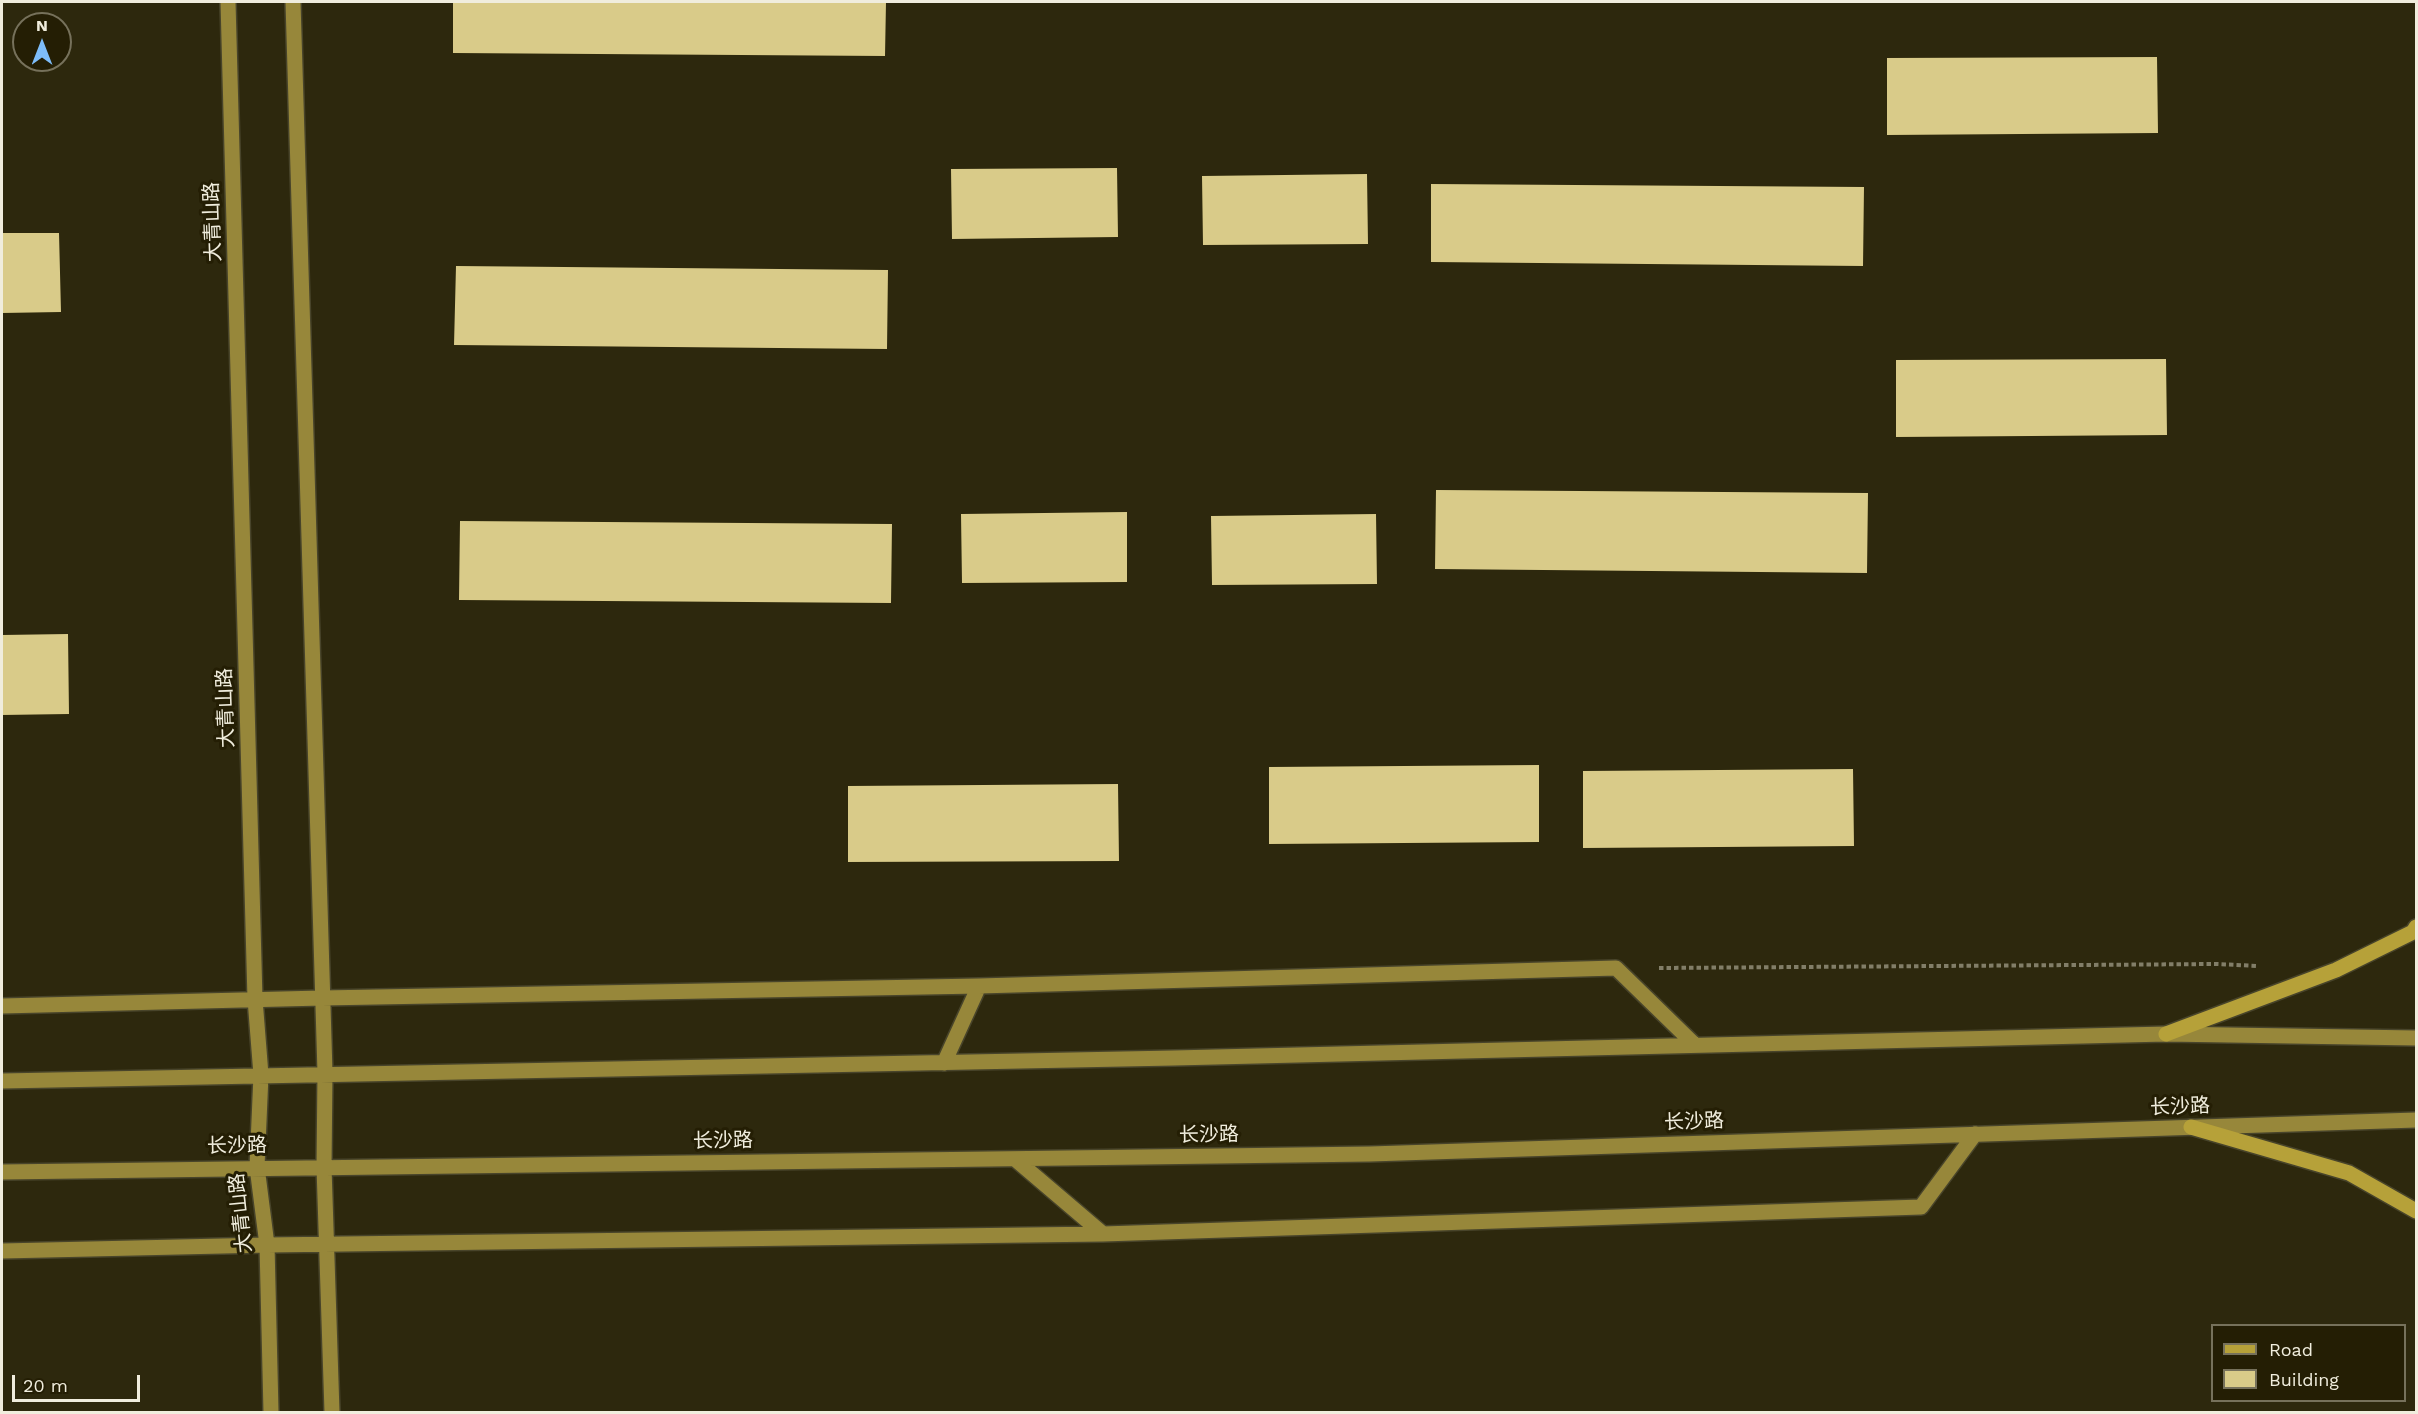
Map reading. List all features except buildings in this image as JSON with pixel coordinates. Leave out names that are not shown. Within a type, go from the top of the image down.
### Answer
[{"type":"main road","points":[[2166,1034],[2336,970],[2413,932],[2416,927]]},
{"type":"main road","points":[[2192,1127],[2349,1173],[2416,1211]]},
{"type":"street","name":"大青山路","points":[[228,2],[255,999],[261,1075],[257,1167],[267,1245],[271,1413]]},
{"type":"street","points":[[293,2],[325,1073],[324,1167],[332,1413]]},
{"type":"street","points":[[2,1006],[255,999],[979,986],[1616,969],[1695,1045]]},
{"type":"street","points":[[944,1063],[979,986]]},
{"type":"street","points":[[2,1081],[325,1073],[944,1063],[2166,1034],[2416,1038]]},
{"type":"street","name":"长沙路","points":[[2,1172],[1370,1154],[2416,1120]]},
{"type":"street","points":[[2,1251],[267,1245],[1103,1234],[1922,1207],[1975,1134]]},
{"type":"street","points":[[1016,1159],[1103,1234]]},
{"type":"path","points":[[1616,969],[2205,964],[2260,966]]}]
